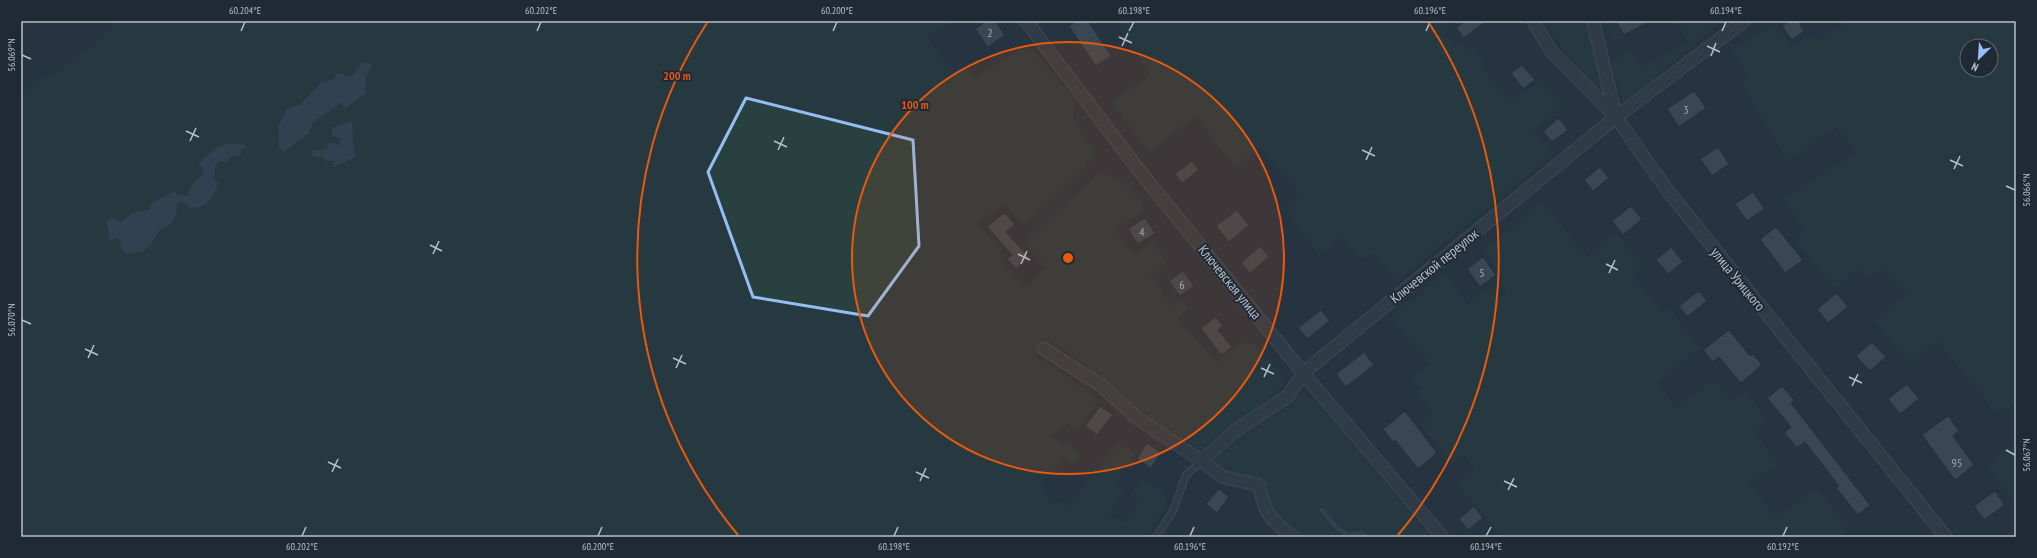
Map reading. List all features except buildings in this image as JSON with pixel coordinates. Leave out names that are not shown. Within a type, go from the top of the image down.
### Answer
[{"type":"street","name":"Ключевская улица","points":[[1026,21],[1138,169],[1303,373],[1442,537]]},
{"type":"street","name":"улица Урицкого","points":[[1533,21],[1551,51],[1616,117],[1668,192],[1946,537]]},
{"type":"street","points":[[1592,21],[1616,117]]},
{"type":"street","name":"Ключевской переулок","points":[[1202,461],[1232,433],[1289,395],[1303,373],[1616,117],[1744,21]]},
{"type":"street","points":[[1044,349],[1102,386],[1137,418],[1202,461],[1223,477],[1259,485],[1263,506],[1276,525],[1293,537]]},
{"type":"lane","name":"Ключевской переулок","points":[[1156,537],[1173,511],[1186,476],[1202,461]]},
{"type":"highlighted area","points":[[746,98],[913,140],[919,246],[868,316],[753,297],[708,172]]},
{"type":"green space","points":[[117,21],[950,21],[927,38],[954,72],[964,65],[975,78],[1020,49],[1033,51],[1074,97],[1073,120],[1096,154],[1065,188],[1024,226],[1004,205],[977,223],[1000,249],[1002,263],[1026,287],[1046,268],[1023,243],[1095,176],[1103,172],[1129,187],[1145,208],[1116,230],[1134,255],[1152,242],[1167,262],[1150,276],[1173,306],[1183,299],[1189,307],[1177,318],[1216,362],[1241,342],[1256,345],[1278,370],[1284,385],[1257,408],[1222,431],[1202,451],[1147,417],[1116,388],[1052,342],[1035,358],[1045,361],[1100,400],[1076,431],[1067,424],[1053,436],[1062,446],[1067,442],[1081,454],[1071,465],[1064,459],[1042,484],[1051,504],[1060,501],[1068,506],[1118,443],[1135,454],[1116,483],[1125,489],[1109,515],[1124,523],[1139,501],[1130,495],[1142,479],[1163,491],[1167,505],[1147,537],[21,537],[21,93],[45,75],[54,74],[95,43]]},
{"type":"green space","points":[[1128,21],[1426,21],[1431,26],[1440,21],[1445,21],[1450,27],[1444,33],[1455,46],[1460,42],[1468,51],[1473,48],[1484,61],[1482,68],[1512,101],[1540,79],[1563,105],[1533,131],[1554,154],[1397,280],[1372,253],[1360,260],[1342,237],[1319,256],[1284,206],[1299,193],[1260,147],[1236,167],[1217,144],[1197,115],[1149,152],[1112,102],[1150,75],[1119,26]]},
{"type":"green space","points":[[1542,21],[1587,21],[1601,74],[1605,98],[1568,56]]},
{"type":"green space","points":[[1606,21],[1615,21],[1625,39],[1619,41],[1612,38]]},
{"type":"green space","points":[[1676,21],[1722,21],[1623,103],[1611,65],[1631,48],[1642,66],[1688,42]]},
{"type":"green space","points":[[1848,21],[2016,21],[2016,402],[1997,414],[1937,341],[1909,363],[1873,320],[1906,294],[1882,269],[1866,278],[1859,269],[1835,288],[1793,239],[1805,230],[1783,199],[1856,152],[1836,127],[1788,161],[1741,84],[1749,77],[1732,50],[1776,24],[1791,47],[1812,34],[1817,41]]},
{"type":"green space","points":[[1542,201],[1587,257],[1615,233],[1644,265],[1633,275],[1662,312],[1669,307],[1700,348],[1657,383],[1677,408],[1713,379],[1733,400],[1746,392],[1768,420],[1755,434],[1779,463],[1750,485],[1777,516],[1816,488],[1850,527],[1837,537],[1502,537],[1456,484],[1475,469],[1465,455],[1453,463],[1419,423],[1433,411],[1416,392],[1420,389],[1412,378],[1430,363],[1390,318],[1445,273],[1468,304],[1490,287],[1500,298],[1507,292],[1499,281],[1503,278],[1483,251]]},
{"type":"green space","points":[[1304,393],[1314,398],[1431,537],[1303,537],[1281,522],[1269,502],[1265,479],[1227,471],[1212,459],[1256,423]]},
{"type":"green space","points":[[2016,439],[2016,504],[1988,466]]},
{"type":"water","points":[[362,63],[373,64],[366,76],[365,94],[344,109],[343,102],[313,122],[309,133],[284,152],[279,148],[278,126],[287,109],[301,104],[321,82],[335,79],[337,73],[351,77]]},
{"type":"water","points":[[352,121],[355,157],[334,167],[333,161],[325,161],[323,157],[312,156],[312,150],[326,150],[330,142],[339,146],[340,139],[332,135],[332,128]]},
{"type":"water","points":[[226,144],[244,144],[247,148],[241,149],[241,155],[231,157],[226,163],[220,160],[215,167],[214,180],[218,182],[212,197],[206,204],[191,209],[183,202],[177,203],[176,215],[172,223],[158,232],[151,244],[142,252],[127,254],[120,247],[121,242],[117,238],[109,240],[107,222],[112,218],[121,222],[134,212],[149,210],[151,203],[175,191],[177,195],[187,196],[191,186],[204,173],[199,163],[214,149]]},
{"type":"waterway","points":[[1322,510],[1337,528],[1348,535],[1362,533],[1366,537]]}]
